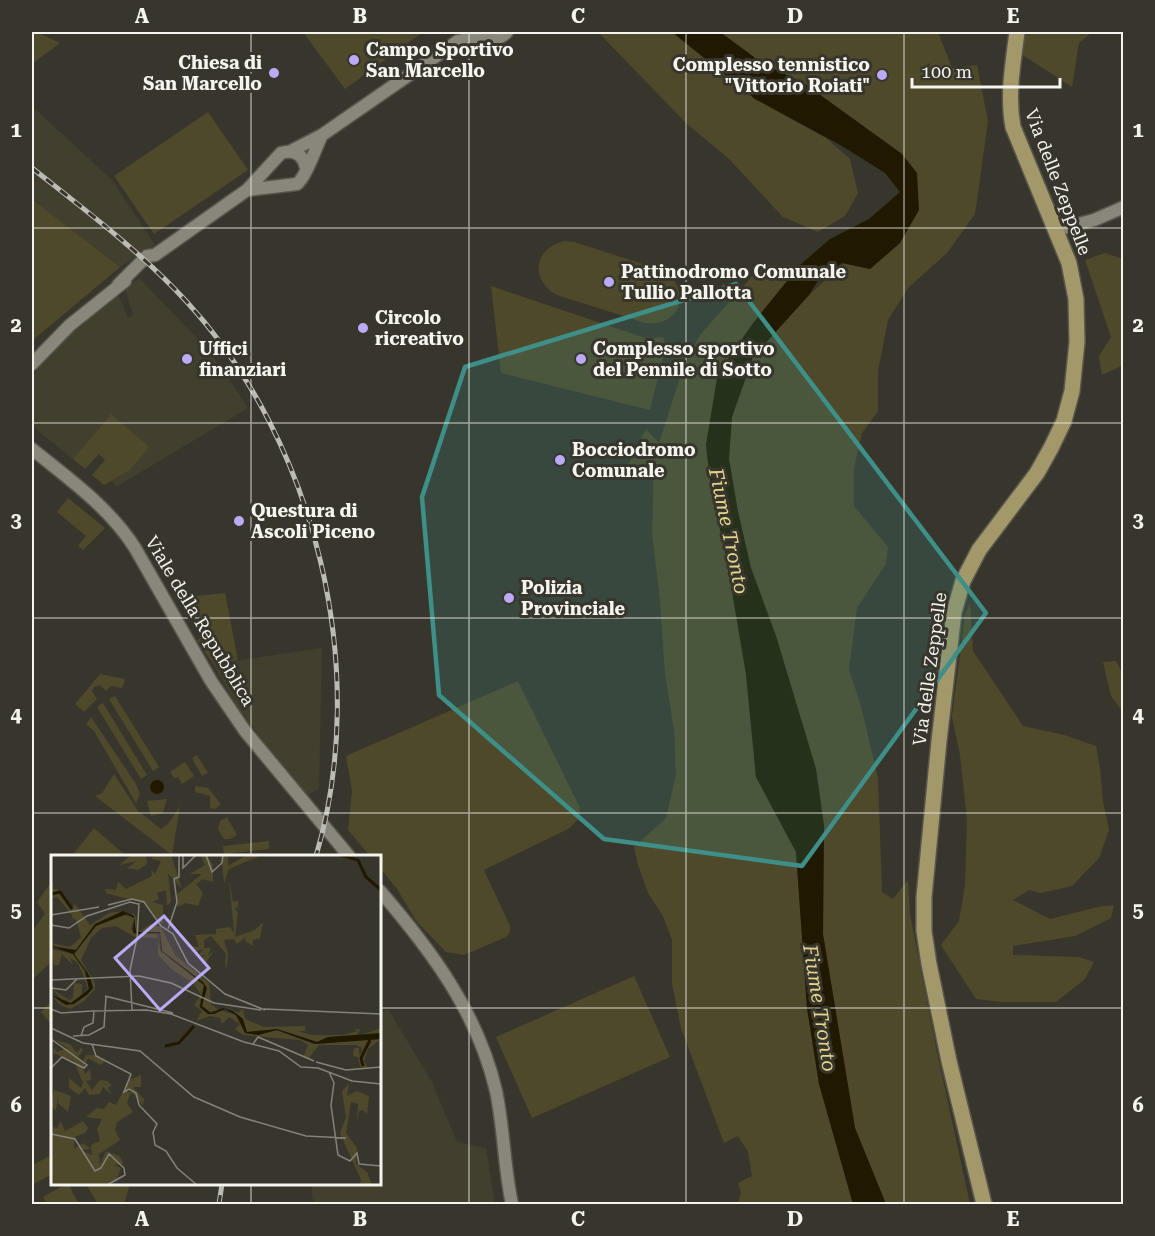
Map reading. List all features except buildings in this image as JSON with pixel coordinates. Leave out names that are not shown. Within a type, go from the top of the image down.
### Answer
[{"type":"main road","name":"Via delle Zeppelle","points":[[984,1204],[947,1050],[924,931],[924,897],[939,741],[954,612],[963,581],[979,550],[1037,473],[1064,421],[1072,391],[1077,342],[1076,300],[1069,263],[1013,127],[1009,95],[1017,32]]},
{"type":"street","points":[[32,364],[70,325],[118,285],[147,256],[155,255],[247,190],[278,155],[322,135],[461,36],[479,34],[493,39],[507,32]]},
{"type":"street","points":[[247,190],[293,185],[302,180],[322,135]]},
{"type":"street","points":[[291,151],[303,158],[306,168]]},
{"type":"street","points":[[272,164],[275,178],[287,186]]},
{"type":"street","points":[[1056,230],[1094,220],[1124,207]]},
{"type":"street","name":"Viale della Repubblica","points":[[32,449],[92,497],[111,516],[135,548],[211,681],[245,731],[348,855]]},
{"type":"street","points":[[381,892],[443,970],[476,1033],[496,1091],[512,1204]]},
{"type":"highlighted area","points":[[736,284],[986,613],[802,866],[604,839],[439,695],[422,497],[465,367]]},
{"type":"shaded area","points":[[32,32],[37,32],[60,43],[32,64]]},
{"type":"shaded area","name":"Campo Sportivo San Marcello","points":[[303,32],[423,32],[345,89]]},
{"type":"shaded area","points":[[598,32],[672,32],[755,99],[826,138],[850,159],[858,193],[845,216],[818,232],[783,217],[728,158],[686,123]]},
{"type":"shaded area","points":[[720,32],[938,32],[952,68],[977,65],[988,121],[975,214],[947,253],[908,288],[888,320],[878,371],[878,411],[862,433],[854,468],[854,506],[888,547],[886,564],[857,608],[849,670],[861,706],[878,778],[882,892],[893,899],[908,880],[910,914],[970,1204],[886,1204],[855,1128],[823,934],[824,826],[816,769],[776,636],[751,568],[729,459],[732,417],[753,357],[809,295],[844,263],[870,269],[900,243],[902,154],[805,84],[762,63]]},
{"type":"shaded area","points":[[1025,32],[1092,32],[1079,43],[1072,87],[1021,54]]},
{"type":"shaded area","points":[[32,106],[112,180],[155,245],[120,267],[32,199]]},
{"type":"shaded area","points":[[208,112],[248,170],[154,234],[114,176]]},
{"type":"shaded area","points":[[32,199],[120,267],[32,341]]},
{"type":"shaded area","name":"Pattinodromo Comunale Tullio Pallotta","points":[[564,241],[574,242],[662,270],[678,287],[679,305],[675,313],[658,323],[645,323],[557,295],[542,281],[539,265],[546,251]]},
{"type":"shaded area","points":[[1105,253],[1123,259],[1124,365],[1102,375],[1099,356],[1111,337],[1085,260]]},
{"type":"shaded area","points":[[762,265],[800,265],[754,322],[718,373],[706,445],[711,489],[726,556],[746,674],[756,777],[796,852],[807,1008],[819,1084],[853,1204],[738,1204],[741,1192],[738,1183],[752,1176],[748,1152],[738,1136],[724,1143],[681,1028],[672,984],[672,940],[663,916],[648,893],[634,847],[666,818],[676,775],[674,730],[665,674],[652,533],[654,461],[646,470],[629,479],[628,465],[646,429],[659,443],[683,368],[700,335]]},
{"type":"shaded area","points":[[139,278],[199,340],[225,373],[248,408],[116,487],[112,480],[130,470],[111,414],[73,459],[32,426],[32,376],[68,332],[118,294],[128,318],[133,315],[125,289]]},
{"type":"shaded area","name":"Complesso sportivo del Pennile di Sotto","points":[[491,286],[639,336],[663,337],[666,345],[650,410],[501,373]]},
{"type":"shaded area","points":[[111,414],[149,447],[130,470],[104,485],[92,475],[105,460],[99,454],[85,469],[73,459]]},
{"type":"shaded area","points":[[68,498],[105,528],[83,550],[78,546],[86,536],[57,512]]},
{"type":"shaded area","points":[[225,593],[238,660],[213,664],[197,640],[211,631],[189,599],[185,597]]},
{"type":"shaded area","points":[[970,604],[973,651],[1023,726],[1064,735],[1096,746],[1109,830],[1099,858],[1072,886],[1041,893],[1029,890],[1013,900],[1050,919],[1114,905],[1111,918],[1075,936],[1013,946],[1013,955],[1079,957],[1094,962],[1085,979],[1056,1002],[1002,1002],[976,999],[941,945],[959,921],[965,885],[967,819],[960,755],[952,717],[965,614]]},
{"type":"shaded area","points":[[322,648],[319,789],[308,795],[234,702],[213,664]]},
{"type":"shaded area","points":[[1116,661],[1123,675],[1123,712],[1111,696],[1103,662]]},
{"type":"shaded area","points":[[100,674],[125,679],[122,688],[111,686],[106,691],[100,685],[94,687],[92,691],[97,699],[84,712],[75,704]]},
{"type":"shaded area","points":[[518,681],[580,808],[579,818],[570,828],[484,870],[510,926],[510,932],[506,937],[464,955],[446,952],[417,922],[397,889],[381,869],[381,855],[369,855],[348,830],[352,791],[346,756]]},
{"type":"shaded area","points":[[115,696],[159,767],[153,771],[109,699]]},
{"type":"shaded area","points":[[103,703],[147,775],[141,779],[97,707]]},
{"type":"shaded area","points":[[91,717],[136,784],[140,794],[136,803],[94,731],[86,724]]},
{"type":"shaded area","points":[[197,755],[208,773],[202,776],[192,758]]},
{"type":"shaded area","points":[[185,762],[194,776],[182,784],[178,777],[174,778],[170,772]]},
{"type":"shaded area","points":[[114,774],[138,811],[161,829],[168,824],[180,806],[172,855],[95,796],[102,793]]},
{"type":"shaded area","points":[[195,786],[208,788],[221,804],[215,809],[210,808],[210,796],[195,792]]},
{"type":"shaded area","points":[[167,799],[163,813],[151,816],[147,801]]},
{"type":"shaded area","points":[[227,817],[237,835],[224,839],[218,829],[220,821]]},
{"type":"shaded area","points":[[94,828],[125,855],[73,855]]},
{"type":"shaded area","points":[[269,841],[269,849],[224,854],[223,846]]},
{"type":"shaded area","points":[[51,882],[51,962],[32,980],[32,931],[45,914],[37,902]]},
{"type":"shaded area","points":[[634,976],[670,1057],[532,1118],[496,1037]]},
{"type":"shaded area","points":[[51,1002],[51,1024],[41,1012]]},
{"type":"shaded area","points":[[388,1009],[432,1082],[457,1142],[486,1148],[495,1204],[315,1204],[312,1197],[312,1185],[381,1185],[381,1013]]},
{"type":"shaded area","points":[[51,1156],[51,1175],[32,1185],[32,1165]]},
{"type":"shaded area","points":[[64,1185],[69,1185],[79,1204],[47,1204],[43,1197]]},
{"type":"shaded area","points":[[87,1185],[130,1185],[124,1204],[98,1204]]},
{"type":"water","name":"Fiume Tronto","points":[[672,32],[720,32],[762,63],[805,84],[902,154],[917,173],[919,210],[900,243],[870,269],[842,263],[819,279],[809,295],[753,357],[732,417],[729,459],[751,568],[776,636],[816,769],[824,826],[823,934],[855,1128],[886,1204],[853,1204],[819,1084],[807,1008],[796,852],[756,777],[746,674],[726,556],[711,489],[706,445],[718,373],[754,322],[800,265],[830,239],[869,219],[900,192],[885,173],[842,146],[755,99]]},
{"type":"water","points":[[157,780],[162,782],[164,787],[162,792],[157,794],[152,792],[150,787],[152,782]]},
{"type":"railway","points":[[32,168],[131,248],[186,301],[231,358],[269,422],[299,490],[321,562],[334,637],[337,711],[332,785],[316,855]]},
{"type":"railway","points":[[219,1204],[222,1185]]},
{"type":"place","name":"Campo Sportivo San Marcello","points":[[354,60]]},
{"type":"place","name":"Chiesa di San Marcello","points":[[274,73]]},
{"type":"place","name":"Complesso tennistico \"Vittorio Roiati\"","points":[[882,75]]},
{"type":"place","name":"Pattinodromo Comunale Tullio Pallotta","points":[[609,282]]},
{"type":"place","name":"Circolo ricreativo","points":[[363,328]]},
{"type":"place","name":"Uffici finanziari","points":[[187,359]]},
{"type":"place","name":"Complesso sportivo del Pennile di Sotto","points":[[581,359]]},
{"type":"place","name":"Bocciodromo Comunale","points":[[560,460]]},
{"type":"place","name":"Questura di Ascoli Piceno","points":[[239,521]]},
{"type":"place","name":"Polizia Provinciale","points":[[509,598]]}]
